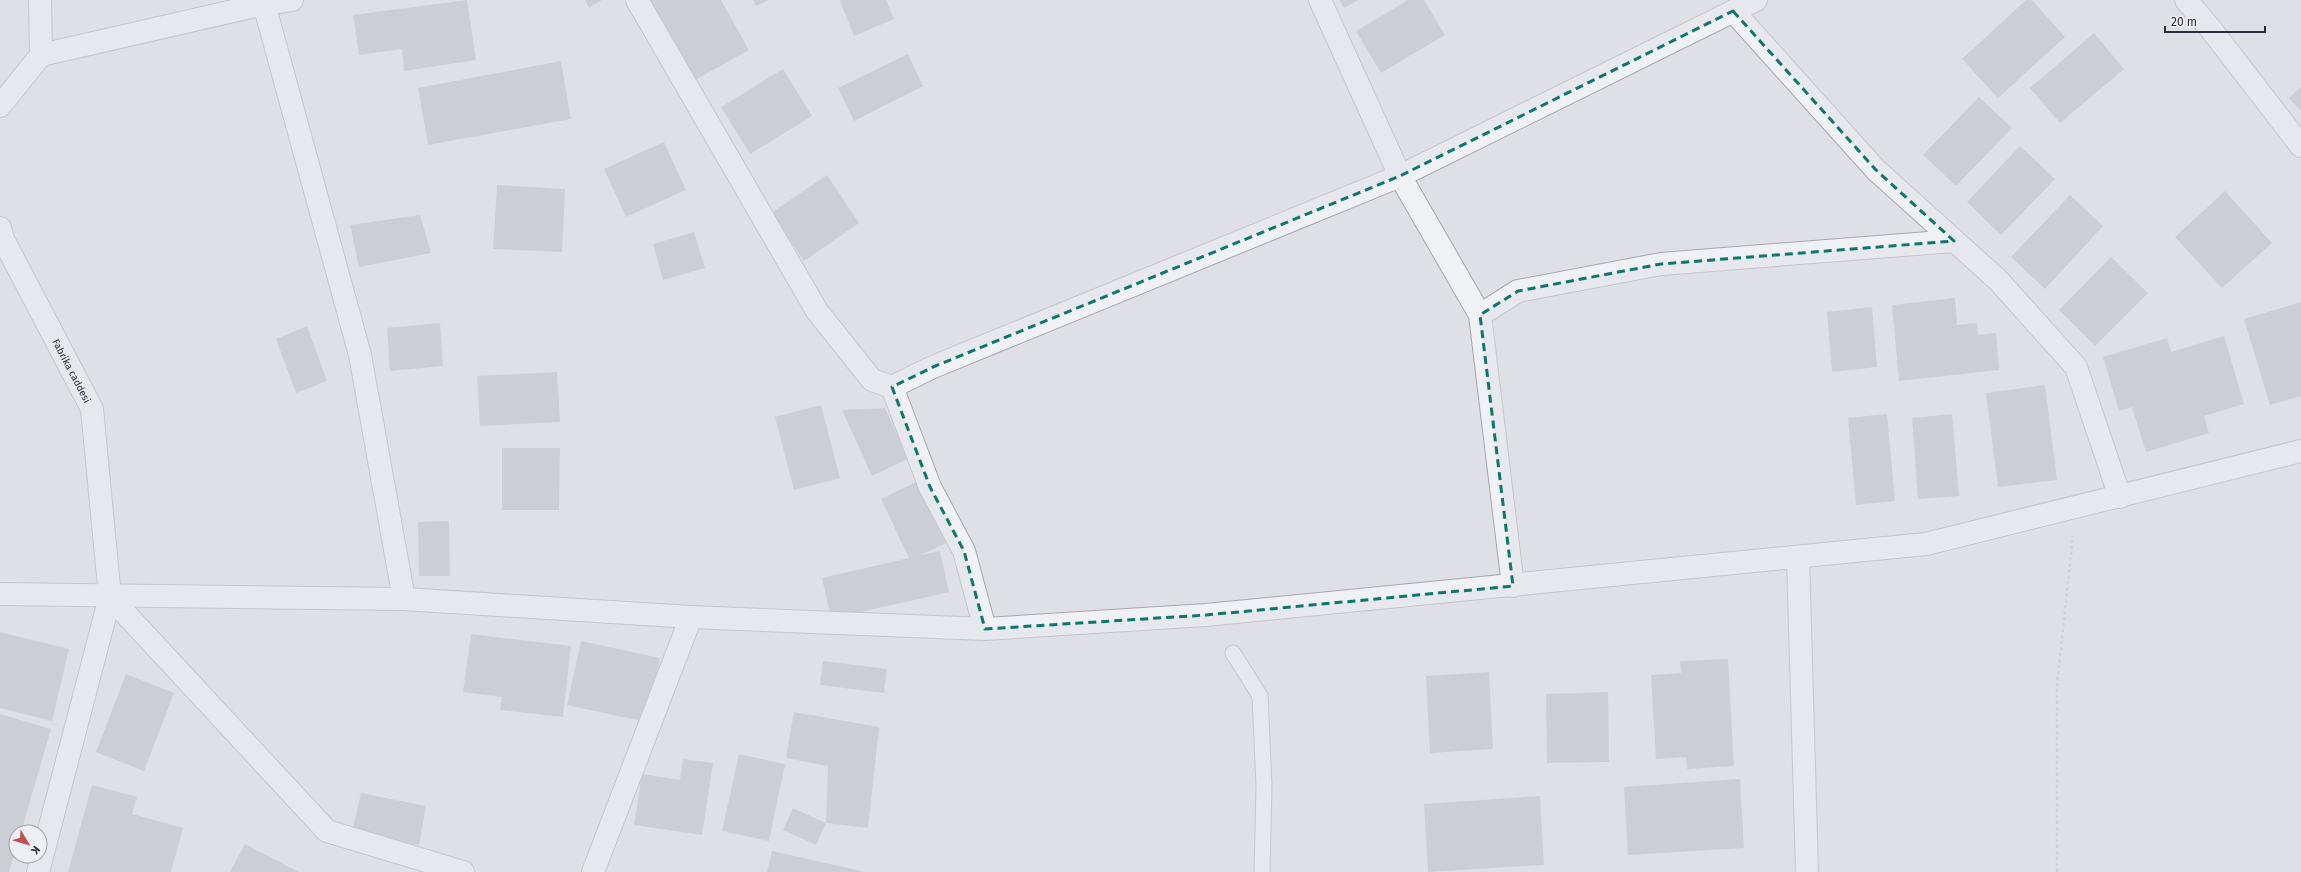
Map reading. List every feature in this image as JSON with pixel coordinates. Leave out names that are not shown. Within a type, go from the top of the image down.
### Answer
[{"type":"street","points":[[40,0],[41,55]]},
{"type":"street","points":[[0,106],[41,55],[264,4],[292,0]]},
{"type":"street","points":[[637,0],[817,311],[872,380],[892,388],[930,487],[964,551],[985,629]]},
{"type":"street","points":[[1320,0],[1400,176],[1480,315],[1513,586]]},
{"type":"street","points":[[892,388],[932,367],[1400,176],[1756,0]]},
{"type":"street","points":[[2186,0],[2210,28],[2301,146]]},
{"type":"street","points":[[264,4],[360,356],[404,599]]},
{"type":"street","points":[[1734,11],[1876,170],[1998,280],[2076,367],[2120,497]]},
{"type":"street","name":"Fabrika caddesi","points":[[0,228],[3,239],[92,409],[110,597]]},
{"type":"street","points":[[1480,315],[1518,291],[1661,264],[1954,241]]},
{"type":"street","points":[[0,594],[110,597],[404,599],[691,617],[985,629],[1206,615],[1513,586],[1926,544],[2077,508],[2301,451]]},
{"type":"street","points":[[1798,557],[1807,872]]},
{"type":"street","points":[[38,872],[110,597]]},
{"type":"street","points":[[110,597],[327,831],[463,872]]},
{"type":"street","points":[[592,872],[691,617]]},
{"type":"lane","points":[[1233,653],[1260,696],[1264,786],[1262,872]]},
{"type":"path","points":[[2057,872],[2057,684],[2077,508]]},
{"type":"highlighted area","points":[[1733,11],[1876,170],[1954,241],[1661,264],[1518,291],[1480,315],[1513,586],[1206,615],[985,629],[964,551],[930,487],[892,387],[933,367],[1400,176]]},
{"type":"building","points":[[467,0],[476,60],[404,71],[402,49],[359,55],[353,15]]},
{"type":"building","points":[[585,0],[602,0],[589,8]]},
{"type":"building","points":[[650,0],[721,0],[749,50],[695,80]]},
{"type":"building","points":[[753,0],[769,0],[756,6]]},
{"type":"building","points":[[886,0],[894,19],[854,36],[840,1]]},
{"type":"building","points":[[1340,0],[1358,0],[1344,8]]},
{"type":"building","points":[[1408,0],[1424,0],[1445,35],[1381,73],[1356,31]]},
{"type":"building","points":[[2026,0],[2032,0],[2065,37],[1998,98],[1962,59]]},
{"type":"building","points":[[2094,33],[2124,69],[2060,123],[2030,88]]},
{"type":"building","points":[[908,54],[923,86],[854,121],[838,88]]},
{"type":"building","points":[[561,61],[571,119],[428,145],[418,88]]},
{"type":"building","points":[[783,69],[812,116],[750,154],[721,107]]},
{"type":"building","points":[[2301,87],[2301,111],[2289,98]]},
{"type":"building","points":[[1979,97],[2012,128],[1956,186],[1923,155]]},
{"type":"building","points":[[664,142],[686,190],[626,217],[604,169]]},
{"type":"building","points":[[2020,146],[2055,179],[2001,235],[1967,202]]},
{"type":"building","points":[[827,175],[859,223],[804,261],[771,213]]},
{"type":"building","points":[[497,185],[565,189],[562,252],[493,249]]},
{"type":"building","points":[[2225,191],[2272,243],[2222,288],[2175,237]]},
{"type":"building","points":[[2070,195],[2103,226],[2045,289],[2011,257]]},
{"type":"building","points":[[420,215],[431,253],[359,267],[350,225]]},
{"type":"building","points":[[694,232],[705,268],[663,280],[653,244]]},
{"type":"building","points":[[2111,257],[2148,293],[2095,346],[2059,310]]},
{"type":"building","points":[[1955,298],[1957,325],[1977,323],[1978,335],[1996,333],[1999,370],[1899,381],[1892,305]]},
{"type":"building","points":[[2301,302],[2301,396],[2270,405],[2244,319]]},
{"type":"building","points":[[1872,307],[1877,367],[1832,372],[1827,312]]},
{"type":"building","points":[[440,323],[443,366],[390,371],[387,328]]},
{"type":"building","points":[[307,326],[327,381],[296,393],[276,339]]},
{"type":"building","points":[[2224,336],[2244,404],[2204,416],[2209,433],[2146,452],[2132,407],[2119,411],[2103,357],[2167,338],[2171,352]]},
{"type":"building","points":[[557,372],[560,422],[480,426],[477,376]]},
{"type":"building","points":[[2045,385],[2057,480],[1998,487],[1986,393]]},
{"type":"building","points":[[821,405],[840,478],[794,490],[775,417]]},
{"type":"building","points":[[885,408],[908,459],[872,476],[842,410]]},
{"type":"building","points":[[1887,414],[1895,501],[1856,505],[1848,418]]},
{"type":"building","points":[[1952,414],[1959,496],[1918,499],[1912,418]]},
{"type":"building","points":[[502,448],[560,448],[559,510],[502,510]]},
{"type":"building","points":[[920,480],[949,542],[920,555],[940,551],[949,592],[831,619],[822,578],[909,558],[881,499]]},
{"type":"building","points":[[449,521],[450,576],[419,576],[418,522]]},
{"type":"building","points":[[0,632],[69,649],[52,721],[0,708]]},
{"type":"building","points":[[471,634],[571,646],[563,717],[500,710],[502,697],[463,692]]},
{"type":"building","points":[[581,641],[660,658],[646,722],[567,705]]},
{"type":"building","points":[[1728,659],[1734,766],[1687,769],[1686,757],[1656,759],[1651,675],[1681,673],[1680,661]]},
{"type":"building","points":[[823,661],[887,669],[884,693],[820,685]]},
{"type":"building","points":[[1489,672],[1493,749],[1430,753],[1426,676]]},
{"type":"building","points":[[126,674],[174,693],[144,771],[96,752]]},
{"type":"building","points":[[1608,692],[1609,762],[1547,763],[1546,694]]},
{"type":"building","points":[[794,712],[879,727],[868,828],[826,823],[828,766],[786,758]]},
{"type":"building","points":[[0,714],[51,729],[23,824],[8,824],[8,864],[11,864],[9,872],[0,872]]},
{"type":"building","points":[[739,754],[785,764],[769,841],[722,831]]},
{"type":"building","points":[[683,759],[713,763],[702,835],[634,825],[642,774],[680,780]]},
{"type":"building","points":[[1740,779],[1744,848],[1628,855],[1624,787]]},
{"type":"building","points":[[92,785],[137,797],[132,814],[183,828],[171,872],[68,872]]},
{"type":"building","points":[[361,793],[426,806],[419,845],[352,832]]},
{"type":"building","points":[[1540,796],[1544,865],[1428,872],[1424,804]]},
{"type":"building","points":[[793,808],[826,823],[816,845],[783,830]]},
{"type":"building","points":[[245,844],[299,872],[230,872]]},
{"type":"building","points":[[772,851],[861,871],[861,872],[767,872]]}]
